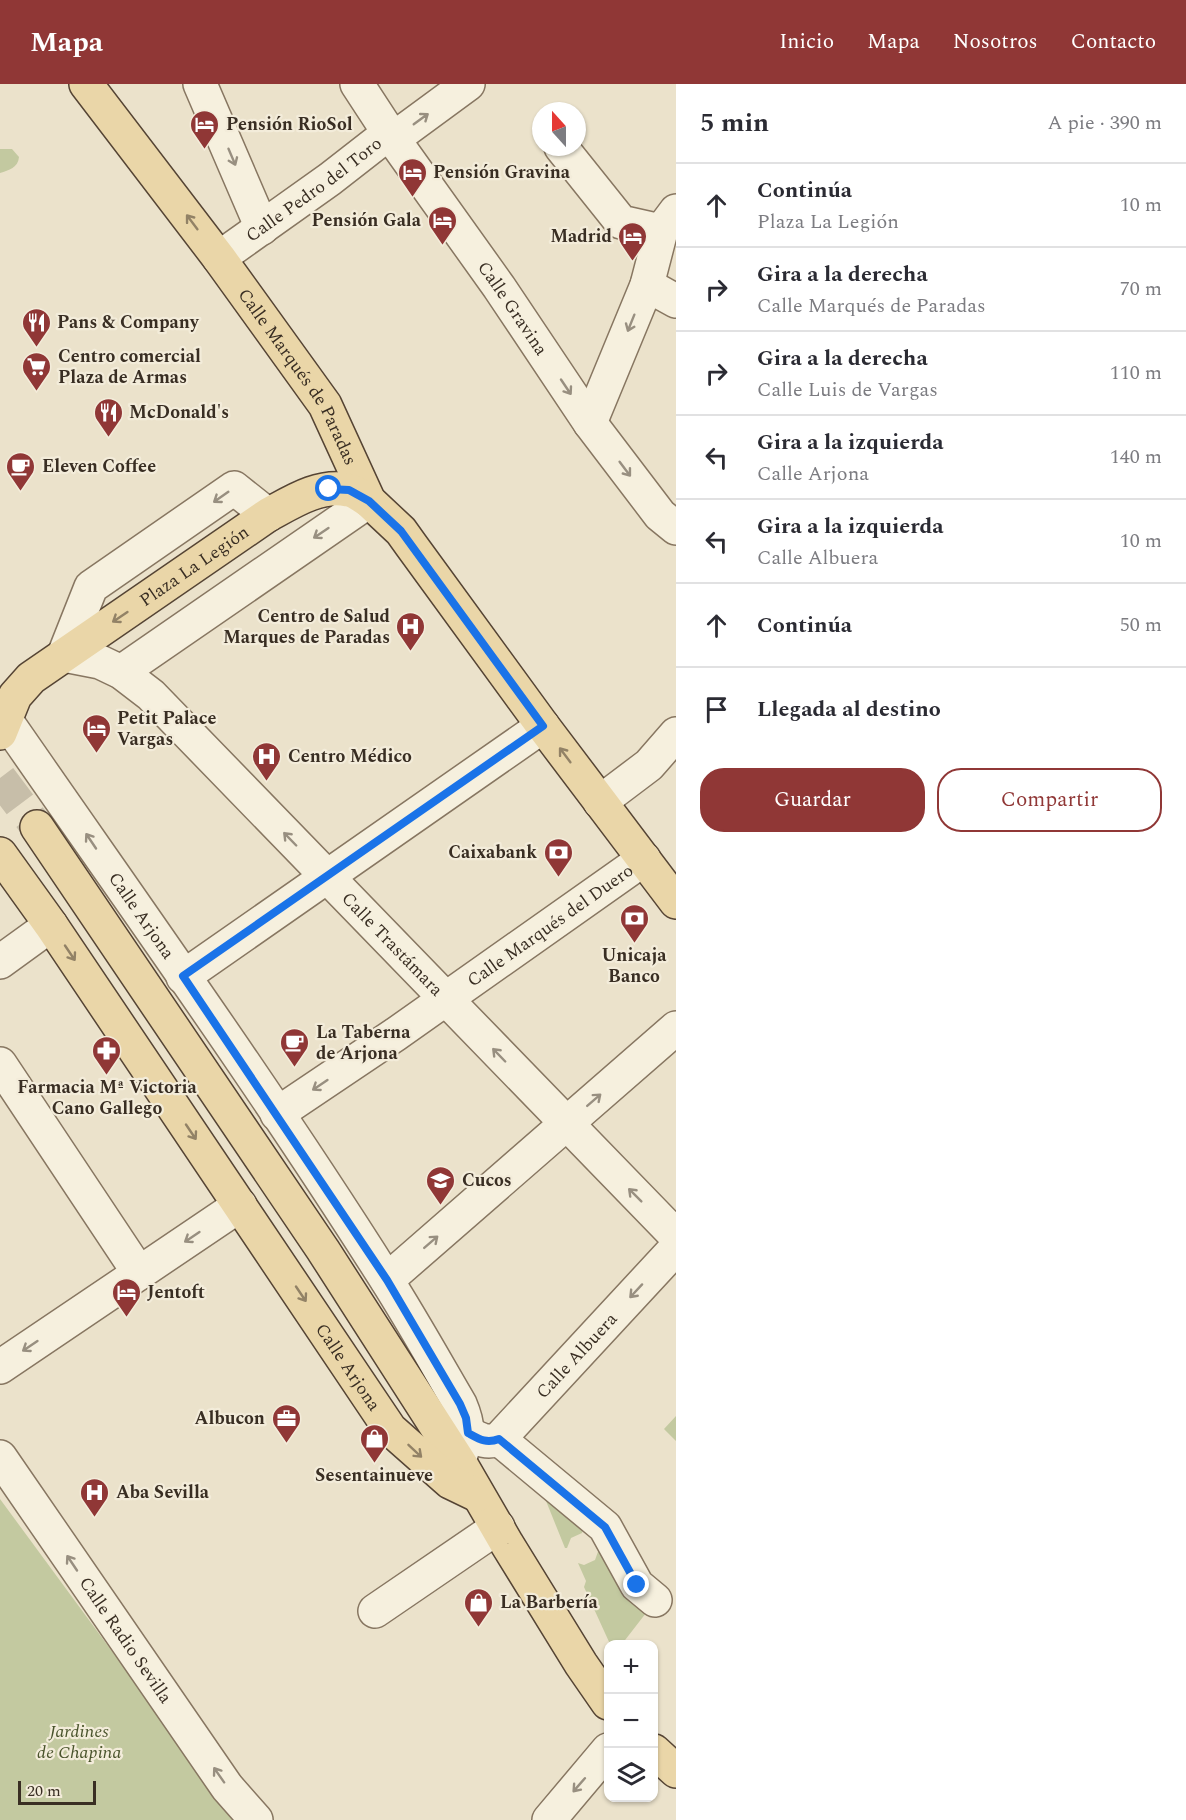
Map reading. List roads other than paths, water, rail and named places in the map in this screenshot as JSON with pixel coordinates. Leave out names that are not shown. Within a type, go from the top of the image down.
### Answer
[{"type":"main road","name":"Calle Marqués de Paradas","points":[[86,84],[219,258],[325,405],[369,501],[401,531],[543,726],[676,902]]},
{"type":"main road","name":"Plaza La Legión","points":[[2,721],[15,696],[16,681],[64,655],[268,515],[301,496],[329,489],[349,490],[369,501]]},
{"type":"main road","name":"Calle Arjona","points":[[37,827],[323,1250],[475,1444],[479,1496],[581,1664],[604,1695]]},
{"type":"main road","name":"Calle Arjona","points":[[0,855],[51,925],[390,1429],[450,1482],[479,1496]]},
{"type":"main road","points":[[658,1754],[676,1771]]},
{"type":"street","points":[[200,84],[262,228]]},
{"type":"street","name":"Calle Gravina","points":[[357,84],[388,133],[499,287],[590,423],[660,515],[676,528]]},
{"type":"street","name":"Calle Pedro del Toro","points":[[219,258],[330,179],[388,133],[404,131],[468,84]]},
{"type":"street","points":[[568,156],[621,222],[668,221],[646,285],[590,423]]},
{"type":"street","points":[[646,285],[676,301]]},
{"type":"street","points":[[121,672],[369,501]]},
{"type":"street","name":"Calle Trastámara","points":[[64,655],[100,662],[121,672],[151,695],[676,1236]]},
{"type":"street","name":"Calle Arjona","points":[[2,721],[183,976],[387,1280],[460,1404],[475,1444]]},
{"type":"street","points":[[183,976],[543,726]]},
{"type":"street","points":[[600,802],[663,770],[676,735]]},
{"type":"street","name":"Calle Marqués del Duero","points":[[277,1114],[445,1000],[644,859]]},
{"type":"street","points":[[0,962],[51,925]]},
{"type":"street","points":[[387,1280],[676,1028]]},
{"type":"street","points":[[0,1064],[139,1273]]},
{"type":"street","points":[[0,1367],[240,1204]]},
{"type":"street","name":"Calle Albuera","points":[[475,1444],[676,1248]]},
{"type":"street","points":[[475,1444],[605,1527],[637,1585],[655,1600]]},
{"type":"street","name":"Calle Radio Sevilla","points":[[0,1457],[227,1787],[256,1820]]},
{"type":"street","points":[[375,1611],[498,1527]]},
{"type":"street","points":[[549,1820],[604,1756]]},
{"type":"tunnel","points":[[0,778],[37,827]]},
{"type":"place","name":"Pensión RioSol","points":[[205,150]]},
{"type":"place","name":"Pensión Gravina","points":[[412,198]]},
{"type":"place","name":"Pensión Gala","points":[[442,246]]},
{"type":"place","name":"Madrid","points":[[633,262]]},
{"type":"place","name":"Pans & Company","points":[[36,348]]},
{"type":"place","name":"Centro comercial Plaza de Armas","points":[[37,392]]},
{"type":"place","name":"McDonald's","points":[[108,438]]},
{"type":"place","name":"Eleven Coffee","points":[[21,492]]},
{"type":"place","name":"Centro de Salud Marques de Paradas","points":[[411,652]]},
{"type":"place","name":"Petit Palace Vargas","points":[[96,754]]},
{"type":"place","name":"Centro Médico","points":[[267,782]]},
{"type":"place","name":"Caixabank","points":[[558,878]]},
{"type":"place","name":"Unicaja Banco","points":[[634,944]]},
{"type":"place","name":"La Taberna de Arjona","points":[[295,1068]]},
{"type":"place","name":"Farmacia Mª Victoria Cano Gallego","points":[[107,1076]]},
{"type":"place","name":"Cucos","points":[[441,1206]]},
{"type":"place","name":"Jentoft","points":[[126,1318]]},
{"type":"place","name":"Albucon","points":[[286,1444]]},
{"type":"place","name":"Sesentainueve","points":[[374,1464]]},
{"type":"place","name":"Aba Sevilla","points":[[95,1518]]},
{"type":"place","name":"La Barbería","points":[[479,1628]]},
{"type":"park label","name":"Jardines de Chapina","points":[[79,1741]]}]
